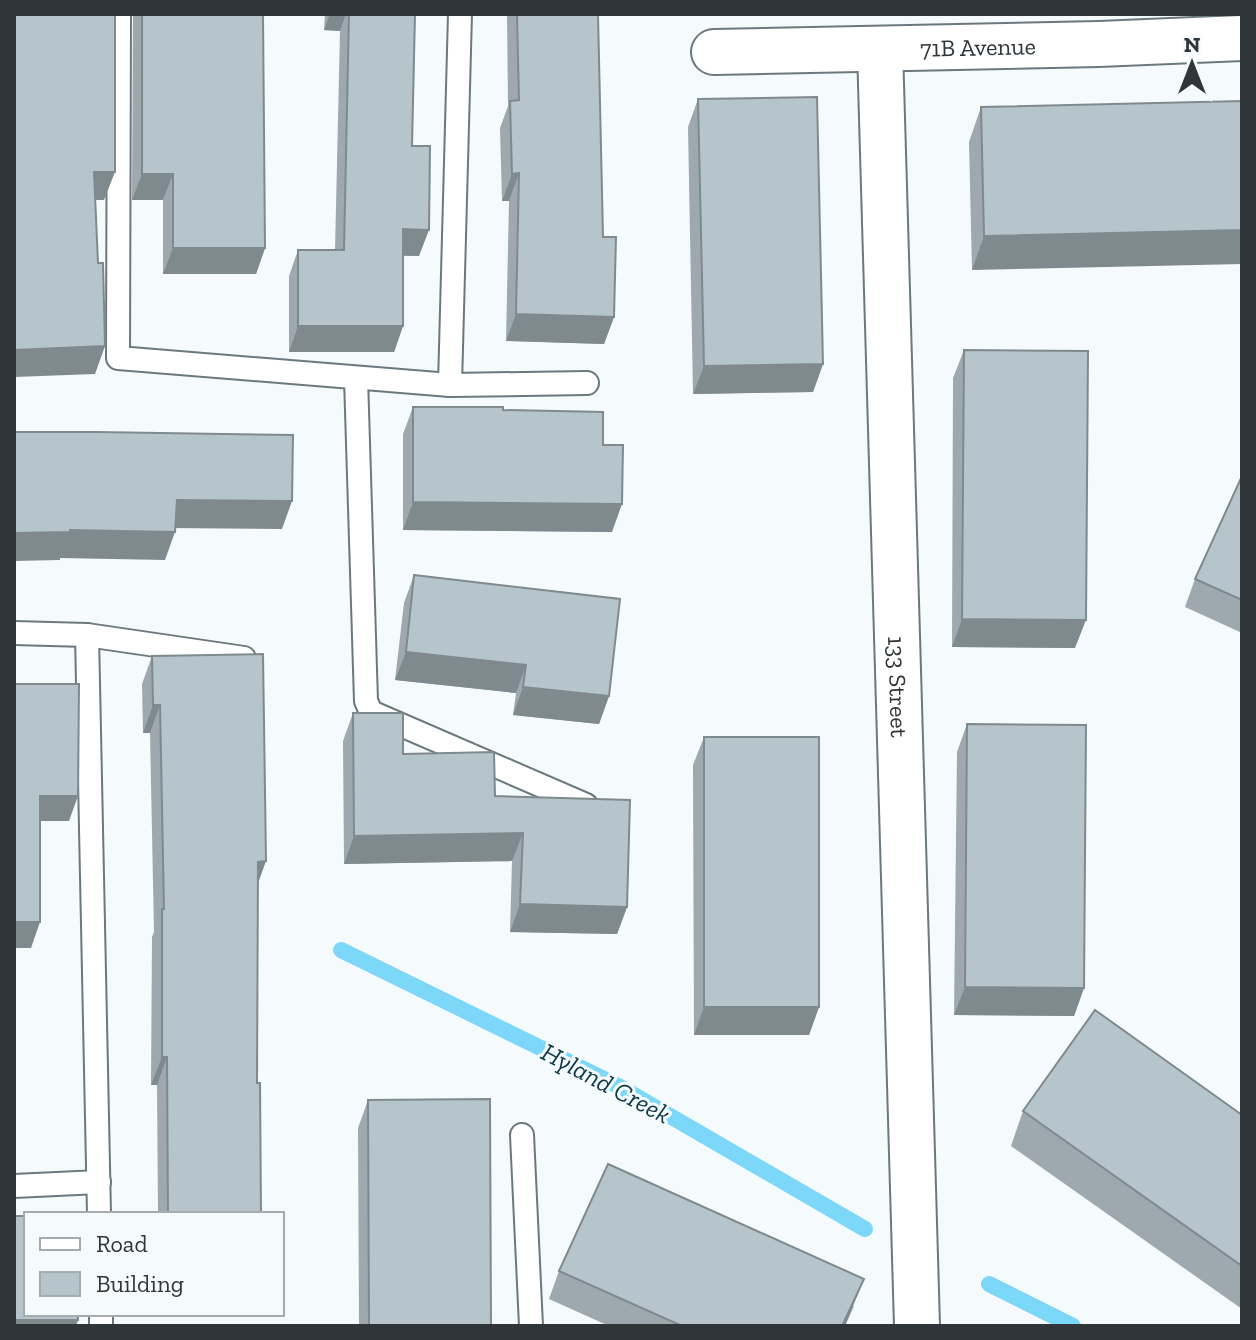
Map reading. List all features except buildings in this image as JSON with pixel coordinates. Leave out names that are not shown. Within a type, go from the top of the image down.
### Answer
[{"type":"street","name":"71B Avenue","points":[[714,52],[1242,38]]},
{"type":"street","name":"133 Street","points":[[880,49],[917,1326]]},
{"type":"lane","points":[[119,14],[118,358],[450,385],[587,383]]},
{"type":"lane","points":[[450,385],[460,14]]},
{"type":"lane","points":[[356,378],[366,701],[371,712],[586,805]]},
{"type":"lane","points":[[14,633],[87,635],[244,658]]},
{"type":"lane","points":[[87,635],[99,1212]]},
{"type":"lane","points":[[522,1135],[531,1326]]},
{"type":"lane","points":[[14,1186],[99,1182]]},
{"type":"waterway","name":"Hyland Creek","points":[[341,950],[620,1087],[865,1229]]},
{"type":"waterway","name":"Hyland Creek","points":[[989,1284],[1073,1326]]}]
